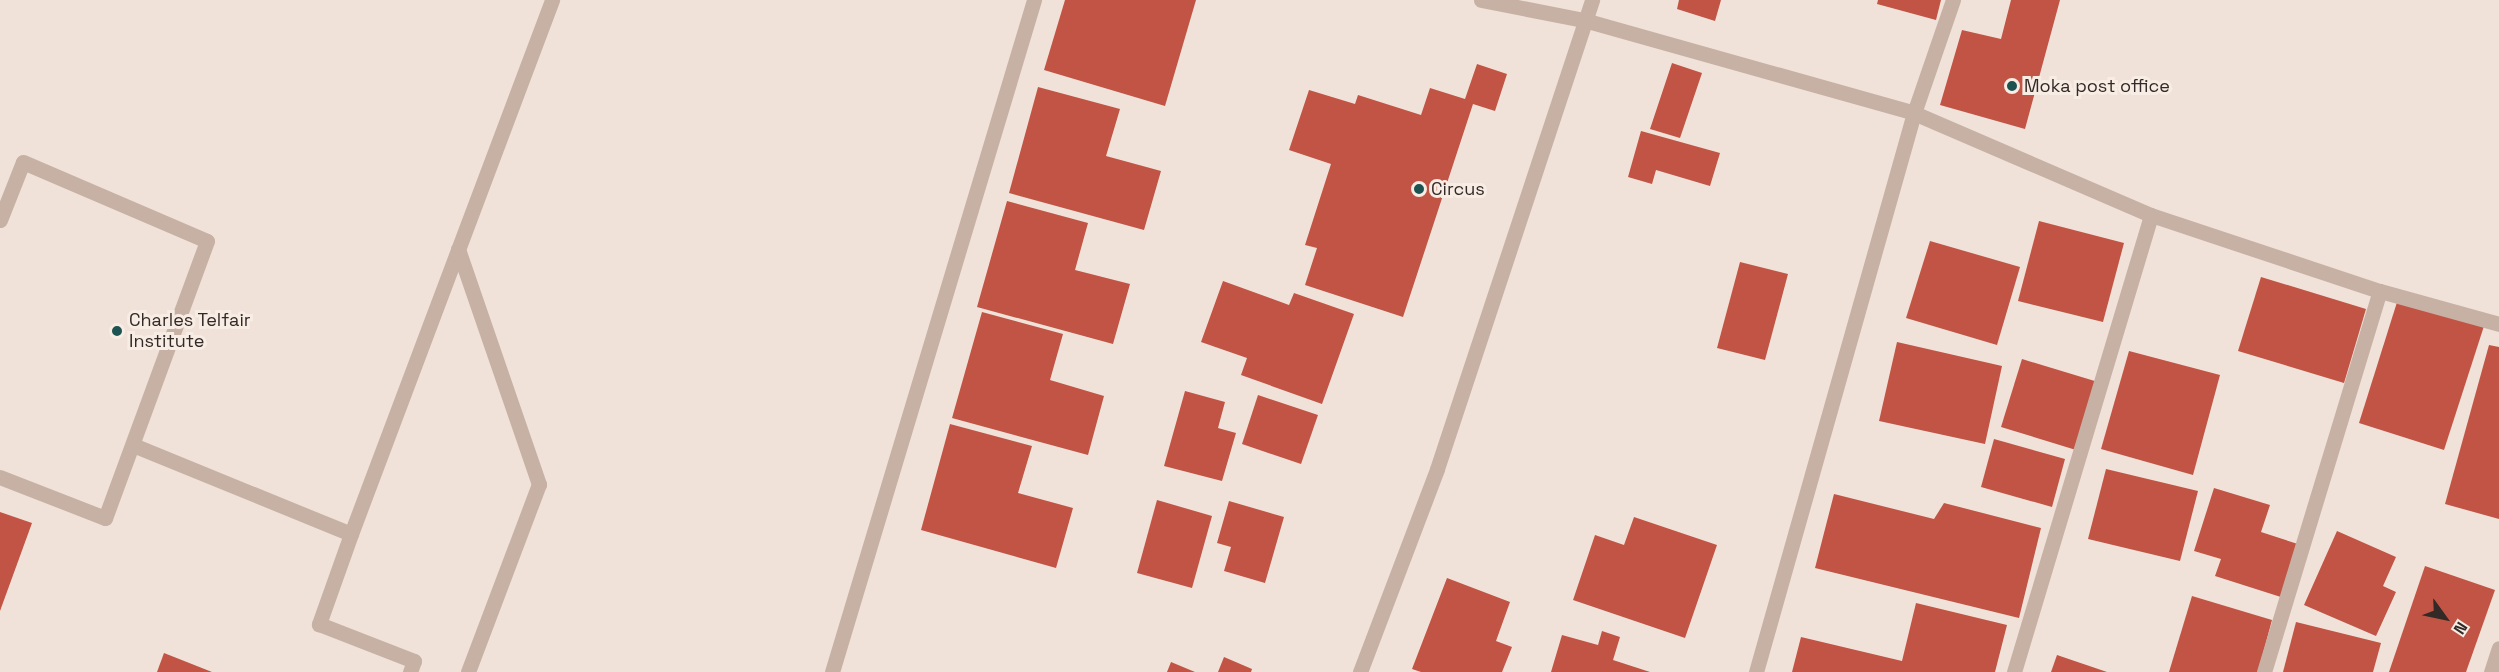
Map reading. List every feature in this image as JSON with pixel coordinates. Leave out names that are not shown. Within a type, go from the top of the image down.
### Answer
[{"type":"street","points":[[410,672],[414,661],[319,624],[552,0]]},
{"type":"street","points":[[832,672],[1034,0]]},
{"type":"street","points":[[1481,0],[1584,20],[1914,113],[2151,215],[2380,291],[2499,324]]},
{"type":"street","points":[[1360,672],[1437,469],[1592,0]]},
{"type":"street","points":[[1756,672],[1914,113],[1953,0]]},
{"type":"street","points":[[0,220],[22,162],[207,241],[105,518],[0,477]]},
{"type":"street","points":[[2014,672],[2151,215]]},
{"type":"street","points":[[458,249],[539,484],[468,672]]},
{"type":"street","points":[[2264,672],[2380,291]]},
{"type":"street","points":[[133,446],[351,534]]},
{"type":"street","points":[[2491,672],[2499,648]]},
{"type":"building","points":[[1065,0],[1196,0],[1165,106],[1044,70]]},
{"type":"building","points":[[1679,0],[1721,0],[1715,21],[1677,9]]},
{"type":"building","points":[[1878,0],[1941,0],[1936,20],[1877,4]]},
{"type":"building","points":[[2011,0],[2060,0],[2025,129],[1940,105],[1962,30],[2001,39]]},
{"type":"building","points":[[1672,63],[1702,73],[1680,138],[1650,129]]},
{"type":"building","points":[[1477,64],[1507,74],[1495,111],[1473,104],[1403,317],[1305,285],[1317,248],[1305,245],[1331,164],[1289,150],[1309,90],[1355,104],[1358,95],[1421,115],[1430,88],[1465,99]]},
{"type":"building","points":[[1038,87],[1120,109],[1106,156],[1161,171],[1144,230],[1009,193]]},
{"type":"building","points":[[1641,131],[1720,153],[1710,186],[1656,170],[1652,184],[1628,177]]},
{"type":"building","points":[[1007,201],[1088,223],[1075,270],[1130,284],[1113,344],[977,307]]},
{"type":"building","points":[[2039,221],[2124,243],[2103,322],[2018,301]]},
{"type":"building","points":[[1930,241],[2020,267],[1997,345],[1906,318]]},
{"type":"building","points":[[1740,262],[1788,274],[1765,360],[1717,348]]},
{"type":"building","points":[[2261,277],[2366,309],[2344,383],[2238,351]]},
{"type":"building","points":[[1223,281],[1289,305],[1294,293],[1354,314],[1322,404],[1241,375],[1247,358],[1201,342]]},
{"type":"building","points":[[2398,299],[2484,326],[2444,450],[2359,423]]},
{"type":"building","points":[[982,312],[1063,334],[1050,380],[1104,396],[1088,455],[952,418]]},
{"type":"building","points":[[1897,342],[2002,366],[1985,444],[1879,421]]},
{"type":"building","points":[[2489,345],[2499,347],[2499,519],[2445,504]]},
{"type":"building","points":[[2129,351],[2220,375],[2193,475],[2101,449]]},
{"type":"building","points":[[2022,359],[2098,382],[2076,450],[2001,427]]},
{"type":"building","points":[[1185,391],[1225,402],[1218,428],[1236,433],[1222,481],[1164,466]]},
{"type":"building","points":[[1258,395],[1318,415],[1301,464],[1242,444]]},
{"type":"building","points":[[950,424],[1032,446],[1018,493],[1073,508],[1056,568],[921,530]]},
{"type":"building","points":[[1994,439],[2065,459],[2052,507],[1981,487]]},
{"type":"building","points":[[2106,469],[2198,491],[2180,561],[2088,539]]},
{"type":"building","points":[[2214,488],[2270,505],[2261,532],[2301,545],[2284,598],[2215,576],[2221,559],[2194,551]]},
{"type":"building","points":[[1834,494],[1934,519],[1944,503],[2041,528],[2019,618],[1815,568]]},
{"type":"building","points":[[1157,500],[1212,516],[1192,588],[1137,573]]},
{"type":"building","points":[[1229,501],[1284,517],[1265,583],[1224,571],[1231,547],[1217,543]]},
{"type":"building","points":[[0,512],[32,523],[0,611]]},
{"type":"building","points":[[1634,517],[1717,545],[1685,638],[1573,600],[1595,535],[1624,545]]},
{"type":"building","points":[[2337,531],[2396,557],[2383,586],[2396,592],[2376,636],[2304,605]]},
{"type":"building","points":[[2425,566],[2495,590],[2466,672],[2389,672]]},
{"type":"building","points":[[1447,578],[1510,602],[1496,641],[1512,647],[1502,672],[1421,672],[1412,669]]},
{"type":"building","points":[[2192,596],[2272,620],[2258,672],[2169,672]]},
{"type":"building","points":[[1916,603],[2007,625],[1995,672],[1792,672],[1801,637],[1902,661]]},
{"type":"building","points":[[2296,622],[2381,643],[2373,672],[2283,672]]},
{"type":"building","points":[[1602,631],[1620,637],[1613,660],[1650,672],[1551,672],[1562,635],[1598,645]]},
{"type":"building","points":[[164,653],[212,672],[157,672]]},
{"type":"building","points":[[2057,655],[2107,672],[2051,672]]},
{"type":"building","points":[[1224,657],[1252,669],[1251,672],[1218,672]]},
{"type":"building","points":[[1171,662],[1195,672],[1167,672]]},
{"type":"place","name":"Moka post office","points":[[2012,86]]},
{"type":"place","name":"Circus","points":[[1419,189]]},
{"type":"place","name":"Charles Telfair Institute","points":[[117,331]]}]
